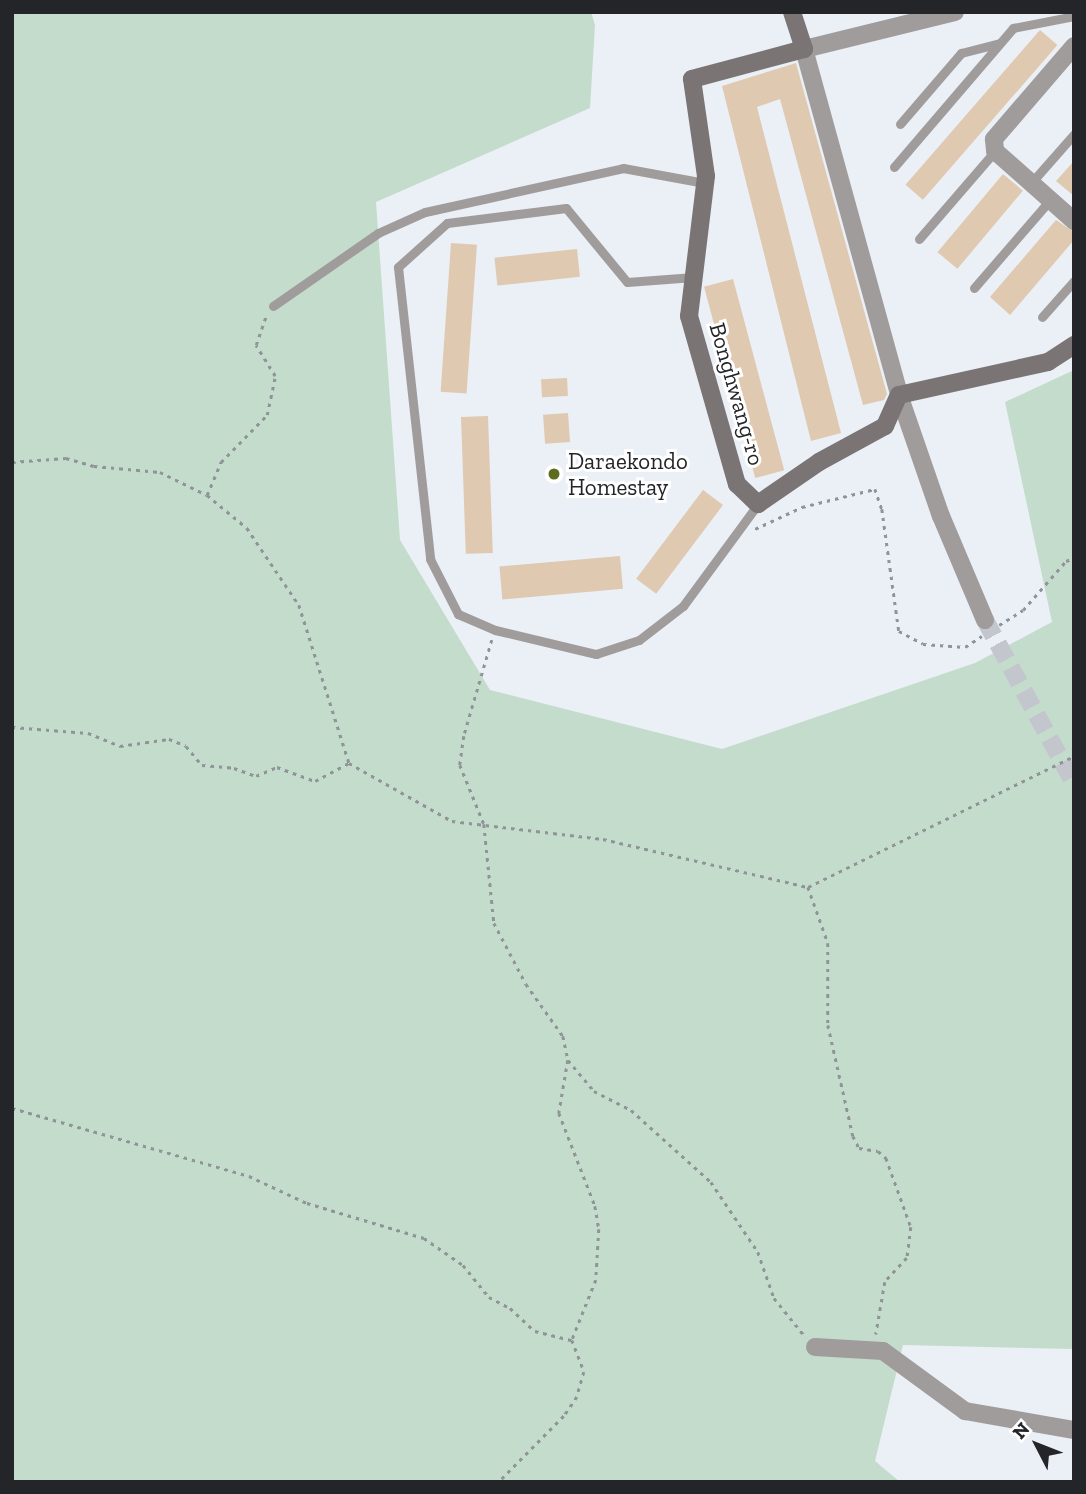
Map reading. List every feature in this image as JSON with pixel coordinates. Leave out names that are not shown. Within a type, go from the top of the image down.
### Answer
[{"type":"street","points":[[792,12],[900,395],[941,516],[985,620]]},
{"type":"street","points":[[804,49],[954,12]]},
{"type":"street","points":[[1074,46],[994,139],[995,151],[1074,221]]},
{"type":"street","name":"Bonghwang-ro","points":[[804,49],[691,79],[705,183],[689,316],[737,485],[758,504],[819,462],[885,426],[900,395]]},
{"type":"street","points":[[900,395],[1048,362],[1074,345]]},
{"type":"street","points":[[815,1347],[883,1351],[965,1411],[1074,1430]]},
{"type":"lane","points":[[894,167],[1013,28],[1074,16]]},
{"type":"lane","points":[[900,124],[961,52],[1000,43]]},
{"type":"lane","points":[[1031,183],[1074,134]]},
{"type":"lane","points":[[919,239],[995,151]]},
{"type":"lane","points":[[274,306],[378,233],[425,212],[622,168],[705,183]]},
{"type":"lane","points":[[974,288],[1050,200]]},
{"type":"lane","points":[[694,277],[627,282],[566,208],[447,223],[398,267],[430,559],[458,614],[495,631],[596,654],[639,640],[683,606],[758,504]]},
{"type":"lane","points":[[1042,317],[1074,281]]},
{"type":"path","points":[[208,495],[220,462],[267,415],[275,376],[256,339],[274,306]]},
{"type":"path","points":[[12,462],[66,458],[94,466],[134,467],[177,477],[208,495],[252,533],[299,605],[349,763],[441,817],[603,839],[808,887],[1074,756]]},
{"type":"path","points":[[743,524],[756,530],[802,507],[875,489],[882,509],[900,631],[923,644],[965,647],[1023,610],[1066,561],[1074,558]]},
{"type":"path","points":[[495,631],[459,755],[484,824],[494,923],[526,984],[559,1026],[568,1060],[559,1113],[595,1206],[599,1230],[596,1280],[572,1340],[584,1372],[576,1397],[564,1416],[499,1482]]},
{"type":"path","points":[[12,727],[88,733],[120,746],[169,739],[186,746],[202,765],[234,768],[256,776],[276,767],[315,781],[349,763]]},
{"type":"path","points":[[808,887],[828,943],[828,1025],[853,1136],[859,1148],[878,1151],[886,1158],[911,1227],[907,1258],[885,1282],[875,1351]]},
{"type":"path","points":[[568,1060],[594,1091],[631,1110],[711,1182],[758,1252],[774,1298],[815,1347]]},
{"type":"path","points":[[12,1108],[249,1176],[307,1203],[424,1238],[463,1265],[489,1297],[510,1308],[535,1331],[572,1340]]},
{"type":"green space","points":[[12,12],[591,12],[595,25],[590,108],[376,202],[400,540],[490,690],[722,749],[975,663],[1052,622],[1005,402],[1074,370],[1074,1349],[903,1345],[875,1461],[900,1482],[12,1482]]},
{"type":"building","points":[[1040,30],[1057,45],[923,200],[906,185]]},
{"type":"building","points":[[796,63],[887,394],[884,400],[863,405],[780,99],[757,107],[841,433],[811,441],[722,86]]},
{"type":"building","points":[[1074,161],[1074,196],[1056,181]]},
{"type":"building","points":[[1003,174],[1023,191],[957,269],[937,252]]},
{"type":"building","points":[[1056,220],[1074,232],[1074,240],[1010,315],[990,297]]},
{"type":"building","points":[[451,243],[477,245],[467,393],[441,392]]},
{"type":"building","points":[[577,249],[580,277],[497,286],[494,258]]},
{"type":"building","points":[[733,279],[784,470],[755,478],[704,287]]},
{"type":"building","points":[[567,378],[568,396],[542,397],[541,379]]},
{"type":"building","points":[[568,413],[570,442],[545,444],[543,415]]},
{"type":"building","points":[[488,416],[493,553],[466,554],[461,417]]},
{"type":"building","points":[[703,490],[723,505],[656,594],[636,579]]},
{"type":"building","points":[[620,556],[623,589],[502,599],[499,567]]},
{"type":"tunnel","points":[[985,620],[1074,783]]},
{"type":"place","name":"Daraekondo Homestay","points":[[554,474]]}]
